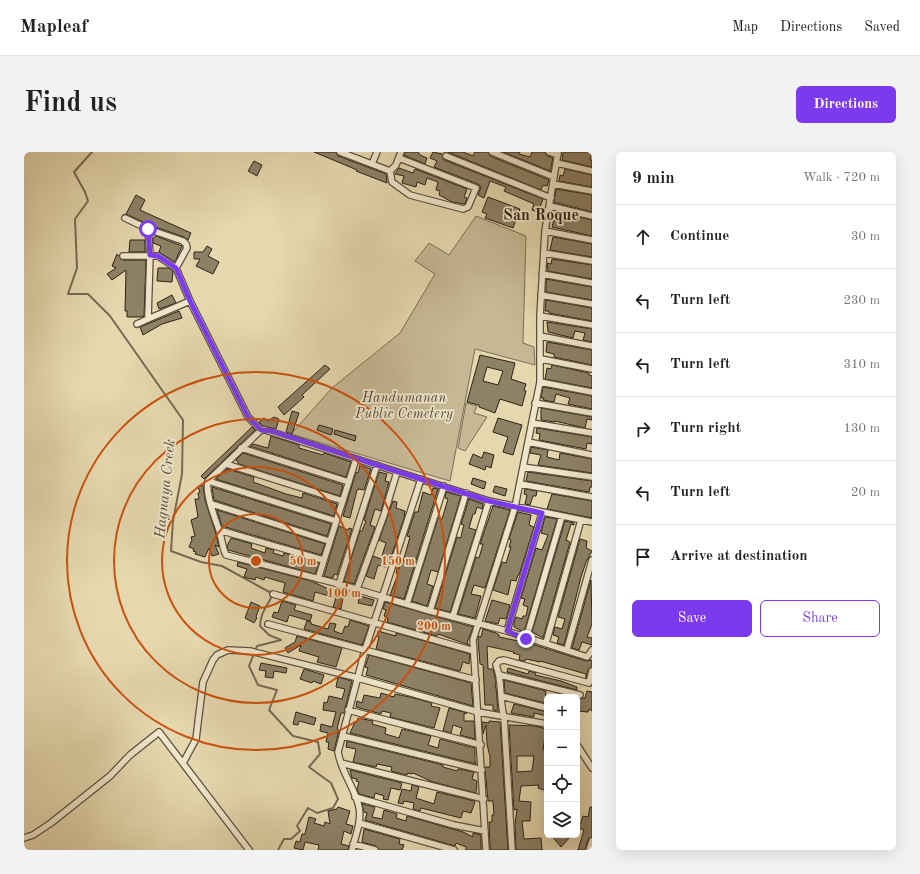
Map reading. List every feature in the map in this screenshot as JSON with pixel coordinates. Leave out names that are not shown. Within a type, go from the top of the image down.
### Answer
[{"type":"street","points":[[340,152],[354,154],[372,164],[390,171]]},
{"type":"street","points":[[372,164],[377,152]]},
{"type":"street","points":[[492,152],[554,177]]},
{"type":"street","points":[[486,850],[481,745],[473,640],[515,507],[540,382],[540,316],[545,230],[558,154],[550,152]]},
{"type":"street","points":[[400,155],[476,188],[468,207],[462,209],[410,194],[392,182],[390,171],[396,166],[400,155]]},
{"type":"street","points":[[446,156],[550,198]]},
{"type":"street","points":[[557,164],[592,171]]},
{"type":"street","points":[[552,184],[592,191]]},
{"type":"street","points":[[550,206],[592,216]]},
{"type":"street","points":[[126,218],[148,229],[183,241],[187,248],[176,268]]},
{"type":"street","points":[[148,229],[150,255],[148,319]]},
{"type":"street","points":[[545,230],[592,240]]},
{"type":"street","points":[[544,253],[592,261]]},
{"type":"street","points":[[123,256],[158,256],[176,268],[190,301],[248,417],[261,430],[271,431],[489,501],[592,522]]},
{"type":"street","points":[[542,274],[592,283]]},
{"type":"street","points":[[541,295],[592,304]]},
{"type":"street","points":[[137,324],[190,301]]},
{"type":"street","points":[[540,316],[592,325]]},
{"type":"street","points":[[540,336],[592,346]]},
{"type":"street","points":[[541,359],[592,369]]},
{"type":"street","points":[[540,382],[592,392]]},
{"type":"street","points":[[536,404],[592,413]]},
{"type":"street","points":[[532,423],[592,433]]},
{"type":"street","points":[[261,430],[208,481],[206,492],[212,504],[212,516],[219,530],[226,555],[358,589],[430,611],[507,631],[526,639],[546,643],[590,657],[592,650]]},
{"type":"street","points":[[528,442],[592,455]]},
{"type":"street","points":[[241,448],[349,482]]},
{"type":"street","points":[[318,579],[356,459]]},
{"type":"street","points":[[226,464],[343,501]]},
{"type":"street","points":[[339,584],[377,465]]},
{"type":"street","points":[[523,467],[592,477]]},
{"type":"street","points":[[358,589],[384,515],[397,472]]},
{"type":"street","points":[[375,850],[353,847],[359,823],[359,808],[338,752],[365,650],[421,479]]},
{"type":"street","points":[[208,481],[336,521]]},
{"type":"street","points":[[520,484],[592,497]]},
{"type":"street","points":[[407,604],[444,486]]},
{"type":"street","points":[[430,611],[466,493]]},
{"type":"street","points":[[453,616],[489,501]]},
{"type":"street","points":[[212,504],[329,541]]},
{"type":"street","points":[[507,631],[542,513]]},
{"type":"street","points":[[526,639],[562,516]]},
{"type":"street","points":[[546,643],[581,520]]},
{"type":"street","points":[[219,530],[323,560]]},
{"type":"street","points":[[566,649],[592,560]]},
{"type":"street","points":[[273,594],[474,651]]},
{"type":"street","points":[[268,624],[476,680]]},
{"type":"street","points":[[183,763],[196,739],[203,682],[213,660],[217,655],[228,650],[250,651],[358,678],[478,712],[544,724]]},
{"type":"street","points":[[512,850],[504,717],[500,696],[500,675],[496,665],[499,661],[504,660],[589,683],[592,671]]},
{"type":"street","points":[[500,675],[572,694]]},
{"type":"street","points":[[500,696],[544,707]]},
{"type":"street","points":[[348,710],[481,745]]},
{"type":"street","points":[[24,838],[33,835],[51,823],[110,776],[130,755],[159,732],[249,850]]},
{"type":"street","points":[[343,736],[482,770]]},
{"type":"street","points":[[580,749],[592,768]]},
{"type":"street","points":[[341,763],[484,799]]},
{"type":"street","points":[[355,797],[454,825],[485,831]]},
{"type":"street","points":[[359,823],[454,850]]},
{"type":"street","points":[[589,850],[592,841]]},
{"type":"green space","name":"Handumanan Public Cemetery","points":[[476,216],[526,236],[523,343],[534,347],[535,365],[475,349],[450,481],[291,434],[332,388],[400,333],[435,274],[415,261],[429,243],[449,255]]},
{"type":"green space","points":[[466,403],[477,406],[474,413],[487,417],[465,451],[458,448]]},
{"type":"building","points":[[314,152],[336,152],[338,156],[386,174],[387,183],[356,171],[357,170]]},
{"type":"building","points":[[405,152],[418,152],[420,155],[427,158],[425,164],[404,155]]},
{"type":"building","points":[[433,152],[442,154],[444,160],[543,199],[538,212],[532,210],[534,204],[504,191],[506,187],[490,181],[484,198],[478,195],[481,187],[478,184],[434,167],[437,161],[430,158]]},
{"type":"building","points":[[448,152],[463,152],[473,156],[475,152],[488,152],[490,156],[549,180],[547,186],[543,185],[541,190]]},
{"type":"building","points":[[503,152],[520,152],[519,154],[530,157],[532,152],[545,152],[546,155],[553,158],[550,171]]},
{"type":"building","points":[[563,152],[592,152],[590,160],[592,160],[592,167],[562,160]]},
{"type":"building","points":[[254,161],[262,165],[257,176],[248,171]]},
{"type":"building","points":[[399,168],[413,173],[415,169],[467,189],[464,197],[467,198],[465,204],[452,202],[439,195],[440,191],[436,190],[438,182],[427,178],[425,185],[417,182],[416,187],[402,183],[404,176],[395,174]]},
{"type":"building","points":[[565,169],[592,175],[592,187],[559,181],[560,175],[563,176]]},
{"type":"building","points":[[556,189],[592,195],[592,212],[554,202]]},
{"type":"building","points":[[136,195],[145,200],[140,210],[191,233],[188,240],[184,237],[150,225],[126,214]]},
{"type":"building","points":[[488,197],[520,209],[513,228],[485,218],[487,214],[482,212]]},
{"type":"building","points":[[556,212],[592,220],[592,236],[552,227]]},
{"type":"building","points":[[156,236],[182,246],[175,262],[159,252],[161,246],[153,243],[153,238]]},
{"type":"building","points":[[553,237],[592,244],[592,257],[550,250]]},
{"type":"building","points":[[130,240],[145,240],[145,252],[129,252]]},
{"type":"building","points":[[207,246],[212,249],[208,256],[219,262],[213,274],[196,266],[200,259],[194,259],[194,252],[203,252]]},
{"type":"building","points":[[117,254],[123,260],[146,260],[144,316],[127,317],[127,311],[125,311],[126,270],[112,280],[107,274],[116,268],[112,266]]},
{"type":"building","points":[[552,259],[592,265],[592,279],[548,271],[547,263],[551,264]]},
{"type":"building","points":[[158,268],[169,268],[173,271],[172,282],[157,281]]},
{"type":"building","points":[[546,279],[592,287],[592,300],[546,292]]},
{"type":"building","points":[[172,295],[176,303],[159,309],[157,303]]},
{"type":"building","points":[[546,300],[592,308],[592,321],[549,313],[549,311],[545,311]]},
{"type":"building","points":[[179,311],[182,318],[162,324],[143,335],[140,327]]},
{"type":"building","points":[[547,322],[592,329],[592,342],[583,340],[585,333],[575,331],[573,338],[548,332]]},
{"type":"building","points":[[547,342],[592,350],[592,365],[554,357],[554,354],[546,352]]},
{"type":"building","points":[[480,355],[515,363],[511,379],[526,384],[524,390],[526,391],[522,406],[500,399],[495,413],[479,407],[479,405],[467,402]],"holes":[[[487,367],[503,371],[498,385],[483,381]]]},
{"type":"building","points":[[325,365],[330,369],[302,395],[304,397],[284,415],[278,407]]},
{"type":"building","points":[[552,365],[589,373],[589,375],[592,376],[592,388],[545,379],[547,368],[551,369]]},
{"type":"building","points":[[543,387],[592,396],[592,409],[568,404],[570,398],[556,394],[554,402],[543,400],[544,398],[541,398]]},
{"type":"building","points":[[541,408],[592,417],[592,420],[587,419],[585,428],[555,421],[541,420]]},
{"type":"building","points":[[292,411],[299,413],[292,434],[286,432]]},
{"type":"building","points":[[274,417],[279,419],[276,429],[263,426],[259,422],[264,418],[268,421]]},
{"type":"building","points":[[498,418],[522,425],[513,455],[503,452],[508,437],[493,432]]},
{"type":"building","points":[[319,425],[333,429],[331,435],[317,430]]},
{"type":"building","points":[[252,427],[255,430],[204,479],[201,476]]},
{"type":"building","points":[[537,428],[592,437],[592,444],[587,443],[586,449],[539,440],[540,434],[536,433]]},
{"type":"building","points":[[335,430],[356,436],[355,441],[334,434]]},
{"type":"building","points":[[271,436],[299,445],[299,448],[323,455],[324,453],[351,462],[346,477],[250,446],[253,444],[268,448]]},
{"type":"building","points":[[531,447],[548,450],[547,457],[559,460],[560,453],[592,459],[592,473],[538,465],[541,455],[530,453]]},
{"type":"building","points":[[484,452],[494,455],[491,468],[486,466],[485,470],[469,464],[473,454],[482,458]]},
{"type":"building","points":[[243,453],[343,485],[340,496],[239,464],[236,460]]},
{"type":"building","points":[[360,465],[371,469],[364,490],[357,490],[350,518],[343,516],[356,472],[358,473]]},
{"type":"building","points":[[227,469],[254,477],[253,482],[286,494],[302,498],[303,493],[337,504],[334,516],[216,479]]},
{"type":"building","points":[[379,472],[387,474],[385,481],[389,482],[381,511],[375,509],[370,525],[375,527],[354,584],[344,581],[360,531],[362,531],[366,521],[364,520]]},
{"type":"building","points":[[528,472],[592,481],[592,487],[590,487],[589,492],[526,481]]},
{"type":"building","points":[[473,478],[486,482],[484,489],[471,484]]},
{"type":"building","points":[[203,485],[205,500],[219,547],[215,545],[219,554],[212,556],[209,548],[205,557],[195,554],[196,552],[193,551],[194,549],[189,547],[192,540],[191,537],[195,536],[191,520],[198,517],[195,499],[199,499],[198,493],[200,492],[198,487]]},
{"type":"building","points":[[495,486],[507,489],[505,496],[493,492]]},
{"type":"building","points":[[212,487],[331,524],[327,536],[214,500]]},
{"type":"building","points":[[433,488],[438,489],[404,599],[390,595],[398,574],[396,573],[397,568],[399,569],[401,562],[403,562],[410,537],[407,536],[415,512],[418,512],[423,492],[431,495]]},
{"type":"building","points":[[525,489],[537,491],[536,496],[533,496],[530,505],[525,504],[527,495],[524,494]]},
{"type":"building","points":[[446,492],[461,496],[438,572],[431,570],[427,584],[433,586],[427,606],[412,601],[438,518],[442,519],[448,499],[445,498]]},
{"type":"building","points":[[552,494],[592,501],[592,518],[547,509]]},
{"type":"building","points":[[469,499],[483,504],[482,509],[477,507],[475,514],[473,514],[469,528],[476,530],[450,612],[435,608],[457,537],[461,538],[464,525],[461,524]]},
{"type":"building","points":[[393,501],[397,502],[396,508],[405,511],[404,518],[390,560],[388,560],[386,567],[378,565],[374,579],[366,576],[373,556],[381,559],[386,543],[379,540]]},
{"type":"building","points":[[493,506],[510,510],[485,588],[474,585],[471,594],[481,596],[475,618],[458,614],[476,557],[479,558],[483,544],[480,544]]},
{"type":"building","points":[[217,510],[325,544],[321,555],[222,526]]},
{"type":"building","points":[[518,512],[531,515],[529,525],[534,527],[519,575],[516,581],[511,580],[508,595],[493,590],[502,562],[506,563],[511,547],[509,547],[511,540],[509,539]]},
{"type":"building","points":[[545,517],[557,519],[524,632],[514,627],[514,622],[516,617],[522,619],[523,616],[526,616],[528,607],[523,605],[525,599],[521,598],[536,548],[542,550],[548,535],[541,533]]},
{"type":"building","points":[[565,521],[574,523],[574,525],[571,524],[566,540],[570,542],[543,638],[532,632]]},
{"type":"building","points":[[339,526],[348,530],[349,528],[352,529],[337,575],[334,574],[333,578],[324,576]]},
{"type":"building","points":[[231,538],[252,544],[251,548],[265,553],[266,548],[274,550],[273,553],[283,556],[284,553],[319,563],[315,574],[228,550],[227,546]]},
{"type":"building","points":[[580,539],[587,541],[586,548],[592,551],[586,562],[581,577],[564,645],[557,643],[559,637],[553,635],[555,627],[562,629],[565,619],[558,617]]},
{"type":"building","points":[[238,562],[311,581],[333,591],[334,589],[344,592],[341,609],[333,607],[336,598],[315,592],[313,601],[283,592],[285,583],[265,577],[264,580],[256,577],[255,580],[244,577],[247,569],[237,566]]},
{"type":"building","points":[[591,580],[592,624],[587,637],[592,638],[592,645],[582,642],[579,650],[572,648]]},
{"type":"building","points":[[360,596],[374,600],[372,606],[358,603]]},
{"type":"building","points":[[492,600],[510,605],[506,619],[500,618],[498,624],[485,621]]},
{"type":"building","points":[[282,601],[296,605],[294,610],[312,615],[310,621],[289,615],[287,622],[272,617],[274,612],[278,613]]},
{"type":"building","points":[[251,602],[260,606],[254,623],[245,618]]},
{"type":"building","points":[[385,602],[473,627],[467,643],[469,645],[438,634],[437,636],[387,622],[388,618],[384,616],[386,610],[383,609]]},
{"type":"building","points":[[350,620],[369,626],[362,645],[304,629],[307,621],[311,622],[311,624],[328,629],[330,623],[336,624],[334,631],[342,634],[345,626],[348,627]]},
{"type":"building","points":[[483,629],[496,633],[499,637],[528,643],[586,661],[592,660],[592,667],[588,670],[586,678],[586,674],[540,661],[526,659],[525,661],[519,660],[520,655],[513,653],[514,652],[487,646],[488,669],[493,669],[496,682],[495,687],[498,711],[493,710],[493,705],[485,705],[483,665],[480,664],[478,639],[479,636],[481,637]]},
{"type":"building","points":[[378,631],[396,636],[396,633],[470,654],[469,664],[463,662],[460,671],[376,649],[379,637],[377,636]]},
{"type":"building","points":[[297,636],[342,648],[336,667],[317,662],[319,657],[299,651],[301,645],[288,653],[285,648],[295,642]]},
{"type":"building","points":[[369,655],[471,683],[473,706],[366,675],[368,668],[365,667]]},
{"type":"building","points":[[261,663],[287,668],[286,673],[274,671],[273,678],[265,677],[266,671],[259,670]]},
{"type":"building","points":[[508,668],[528,674],[529,671],[536,673],[535,675],[561,681],[577,687],[577,690],[507,672]]},
{"type":"building","points":[[304,669],[324,675],[321,684],[300,679]]},
{"type":"building","points":[[338,677],[352,681],[344,713],[341,713],[334,751],[328,749],[329,742],[326,742],[328,733],[320,731],[321,724],[332,727],[336,712],[323,710],[324,702],[327,703],[329,696],[342,699],[345,689],[336,687]]},
{"type":"building","points":[[504,680],[546,691],[546,694],[544,694],[544,703],[505,693]]},
{"type":"building","points":[[587,691],[592,692],[592,711],[589,709],[588,712],[580,711],[580,699],[585,698]]},
{"type":"building","points":[[381,693],[394,697],[395,694],[410,697],[432,703],[431,706],[440,708],[434,728],[390,717],[391,713],[382,711],[381,714],[356,707],[357,701],[362,703],[364,695],[380,698]]},
{"type":"building","points":[[514,704],[544,711],[544,715],[534,713],[534,717],[511,713]]},
{"type":"building","points":[[449,708],[467,713],[464,714],[464,721],[474,721],[475,739],[460,735],[462,728],[453,725],[451,733],[443,731]]},
{"type":"building","points":[[296,712],[316,718],[314,725],[299,721],[298,725],[293,724]]},
{"type":"building","points":[[358,718],[373,721],[372,724],[386,728],[385,734],[399,738],[402,729],[431,736],[428,745],[438,748],[440,739],[475,748],[476,764],[350,733]]},
{"type":"building","points":[[489,721],[500,722],[508,850],[491,850],[490,846],[489,822],[492,822],[492,815],[494,815],[493,801],[488,801],[485,767],[490,767],[490,757],[487,744],[486,725],[483,734],[482,722],[489,723]]},
{"type":"building","points":[[509,725],[535,726],[544,728],[544,790],[538,788],[539,785],[521,786],[519,801],[531,802],[530,821],[522,821],[524,839],[541,838],[542,850],[516,850],[515,824],[517,809],[514,810]],"holes":[[[517,756],[534,756],[532,771],[517,772]]]},
{"type":"building","points":[[347,741],[443,765],[443,767],[457,771],[458,769],[474,772],[472,779],[477,781],[476,793],[433,782],[413,773],[407,773],[407,775],[391,771],[392,767],[377,764],[376,767],[353,762],[356,749],[346,747]]},
{"type":"building","points":[[350,770],[402,783],[400,790],[391,788],[388,800],[383,799],[384,796],[375,793],[374,798],[359,794],[357,789],[359,782],[356,781],[357,779],[352,778]]},
{"type":"building","points":[[412,785],[419,787],[416,798],[434,804],[437,792],[474,801],[475,802],[471,813],[463,811],[461,818],[421,808],[420,811],[413,809],[414,803],[404,801],[403,804],[398,803],[402,789],[411,791]]},
{"type":"building","points":[[362,804],[375,807],[372,817],[382,819],[384,810],[397,814],[396,818],[406,821],[407,816],[463,832],[473,837],[473,833],[481,835],[481,850],[466,850],[466,847],[456,843],[455,846],[365,820],[367,813],[364,812]]},
{"type":"building","points":[[338,807],[350,811],[346,824],[353,826],[351,834],[344,831],[341,844],[349,846],[348,850],[318,850],[319,845],[305,842],[303,850],[294,848],[296,841],[300,842],[302,834],[305,834],[309,817],[316,819],[314,823],[324,826],[325,822],[330,824],[328,811],[337,809]]},
{"type":"building","points":[[590,807],[592,807],[592,837],[588,839],[585,850],[578,850],[584,830],[580,829],[580,822],[583,816],[588,817]]},
{"type":"building","points":[[364,829],[400,839],[399,844],[404,845],[402,850],[379,850],[376,846],[362,842]]},
{"type":"building","points":[[554,838],[569,838],[561,847]]},
{"type":"waterway","name":"Hagnaya Creek","points":[[92,152],[74,172],[85,192],[88,201],[75,219],[77,268],[68,294],[88,294],[110,316],[183,420],[182,474],[173,521],[171,551],[201,562],[222,566],[273,594],[263,613],[260,626],[269,635],[281,640],[257,646],[249,666],[258,685],[277,690],[269,710],[293,736],[318,742],[320,754],[309,767],[331,783],[338,799],[333,808],[317,813],[308,808],[297,826],[300,831],[291,839],[284,839],[278,850]]},
{"type":"district","name":"San Roque","points":[[541,216]]},
{"type":"route","points":[[148,229],[150,255],[158,256],[176,268],[190,301],[248,417],[261,430],[271,431],[489,501],[542,513],[507,631],[526,639]]}]
